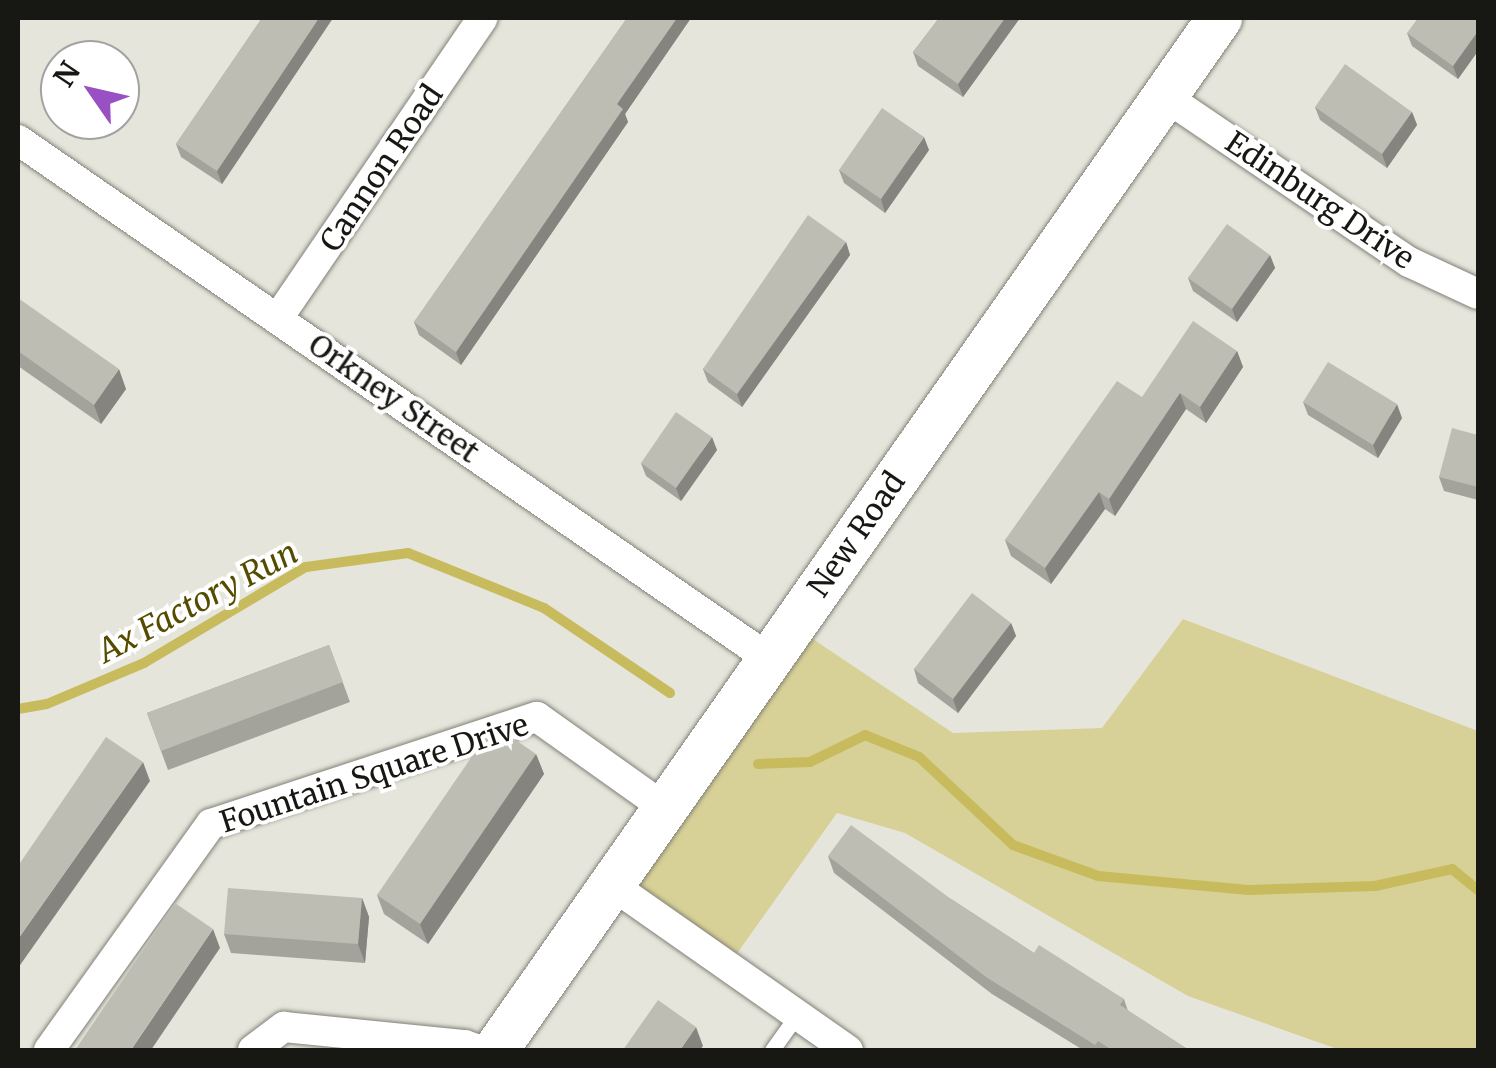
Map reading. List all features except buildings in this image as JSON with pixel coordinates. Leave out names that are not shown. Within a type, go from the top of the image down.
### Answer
[{"type":"street","name":"Cannon Road","points":[[278,318],[483,18]]},
{"type":"street","name":"New Road","points":[[495,1050],[1219,18]]},
{"type":"street","name":"Edinburg Drive","points":[[1166,97],[1409,262],[1478,294]]},
{"type":"street","name":"Orkney Street","points":[[18,140],[768,658]]},
{"type":"street","name":"Fountain Square Drive","points":[[48,1050],[211,824],[536,716],[665,808]]},
{"type":"street","points":[[612,885],[848,1050]]},
{"type":"street","points":[[253,1050],[284,1028],[465,1044],[480,1050]]},
{"type":"lane","points":[[772,1050],[797,1015]]},
{"type":"shaded area","points":[[1183,619],[1478,731],[1478,1050],[1340,1050],[1188,996],[905,833],[837,813],[728,966],[612,885],[792,625],[953,733],[1102,728]]},
{"type":"waterway","name":"Ax Factory Run","points":[[18,709],[47,704],[144,663],[306,567],[408,553],[544,608],[670,693]]},
{"type":"waterway","name":"Ax Factory Run","points":[[758,764],[810,762],[865,735],[919,757],[1013,845],[1098,876],[1248,890],[1375,886],[1452,869],[1478,890]]}]
